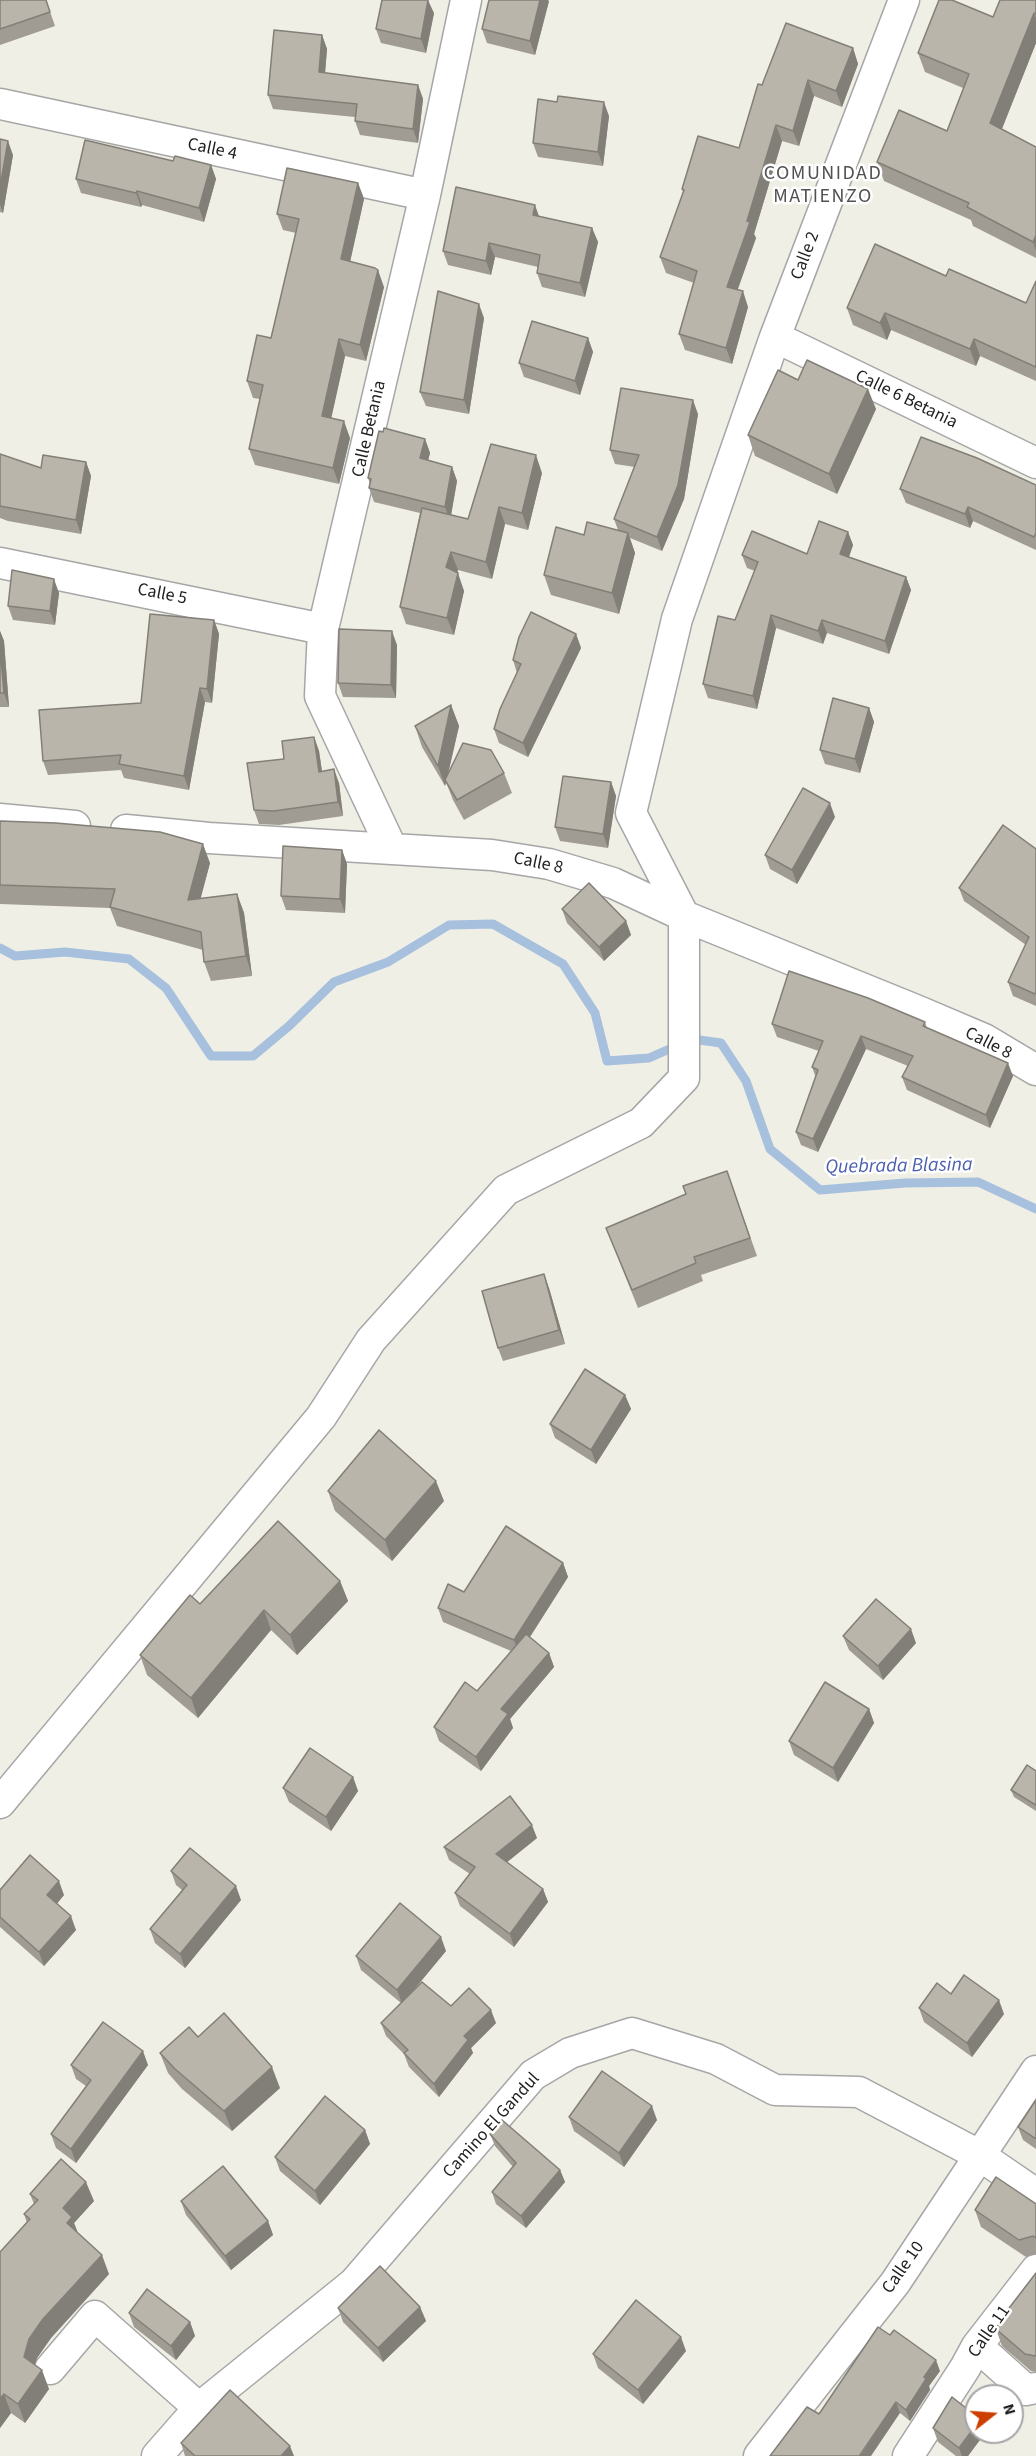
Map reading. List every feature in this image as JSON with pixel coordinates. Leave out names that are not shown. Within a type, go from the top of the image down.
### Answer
[{"type":"street","name":"Calle Betania","points":[[391,847],[320,696],[323,628],[425,195],[466,0]]},
{"type":"street","name":"Calle 2","points":[[684,916],[631,813],[676,619],[775,337],[904,0]]},
{"type":"street","name":"Calle 4","points":[[0,104],[425,195]]},
{"type":"street","name":"Calle 6 Betania","points":[[775,337],[1036,463]]},
{"type":"street","name":"Calle 5","points":[[0,563],[323,628]]},
{"type":"street","name":"Calle 8","points":[[0,819],[209,838],[391,847],[492,855],[549,864],[613,884],[684,916],[918,1011],[984,1039],[1036,1070]]},
{"type":"street","points":[[0,1803],[321,1417],[371,1340],[506,1190],[641,1123],[684,1078],[684,916]]},
{"type":"street","name":"Camino El Gandul","points":[[157,2456],[199,2408],[354,2283],[533,2076],[570,2053],[632,2033],[716,2059],[775,2090],[859,2092],[979,2155],[1036,2194]]},
{"type":"street","name":"Calle 10","points":[[759,2456],[895,2283],[1036,2071]]},
{"type":"street","name":"Calle 11","points":[[908,2456],[977,2346],[1036,2270]]},
{"type":"street","points":[[50,2369],[95,2316],[199,2408]]},
{"type":"street","points":[[977,2346],[1026,2390],[1036,2388]]},
{"type":"building","points":[[0,0],[46,0],[50,12],[0,29]]},
{"type":"building","points":[[382,0],[428,0],[421,39],[376,29]]},
{"type":"building","points":[[489,0],[540,0],[530,41],[482,29]]},
{"type":"building","points":[[939,0],[952,0],[993,17],[1000,0],[1036,0],[1036,14],[1034,13],[990,123],[1036,147],[1036,235],[1033,242],[967,207],[969,203],[877,162],[899,110],[947,131],[969,74],[918,53]]},
{"type":"building","points":[[786,23],[853,48],[836,91],[808,80],[793,131],[776,125],[747,221],[750,222],[727,287],[743,291],[726,348],[679,334],[697,271],[660,257],[684,190],[682,189],[698,136],[739,148],[758,84],[762,85]]},
{"type":"building","points":[[274,30],[322,35],[319,72],[418,85],[413,129],[355,121],[357,104],[268,95]]},
{"type":"building","points":[[558,96],[604,102],[598,152],[533,143],[538,99],[557,102]]},
{"type":"building","points":[[0,139],[8,141],[0,187]]},
{"type":"building","points":[[85,140],[173,161],[175,156],[211,165],[199,208],[137,191],[136,193],[76,179]]},
{"type":"building","points":[[287,168],[358,183],[341,259],[378,270],[360,345],[339,339],[322,416],[344,421],[333,468],[249,449],[263,385],[247,381],[257,335],[271,338],[299,219],[277,214]]},
{"type":"building","points":[[456,187],[535,205],[533,215],[592,228],[580,283],[537,273],[540,255],[489,243],[486,261],[443,251]]},
{"type":"building","points":[[875,244],[946,276],[949,269],[1026,303],[1036,281],[1036,367],[974,339],[970,349],[885,313],[880,323],[847,308]]},
{"type":"building","points":[[438,291],[479,304],[464,400],[420,392]]},
{"type":"building","points":[[532,321],[588,338],[575,381],[519,363]]},
{"type":"building","points":[[807,360],[868,389],[829,474],[748,435],[778,370],[798,380]]},
{"type":"building","points":[[621,388],[693,400],[678,485],[657,537],[614,519],[639,455],[610,450]]},
{"type":"building","points":[[384,428],[425,439],[420,458],[452,467],[445,507],[369,488],[371,479],[368,478],[379,431],[383,432]]},
{"type":"building","points":[[921,437],[977,458],[1036,485],[1036,533],[1034,537],[968,507],[965,514],[900,489]]},
{"type":"building","points":[[491,444],[536,455],[522,513],[499,507],[486,562],[451,552],[446,567],[458,573],[447,618],[400,607],[422,508],[468,519]]},
{"type":"building","points":[[0,454],[41,468],[43,455],[86,462],[76,520],[0,506]]},
{"type":"building","points":[[819,521],[848,532],[840,554],[906,577],[885,641],[822,620],[818,631],[771,615],[753,696],[703,684],[718,616],[735,620],[758,562],[742,555],[752,531],[807,554]]},
{"type":"building","points":[[587,522],[628,533],[612,593],[544,575],[556,527],[584,535]]},
{"type":"building","points":[[12,570],[54,579],[50,611],[8,606]]},
{"type":"building","points":[[531,612],[576,634],[523,743],[494,729],[500,709],[521,664],[513,660],[519,637]]},
{"type":"building","points":[[150,614],[214,620],[207,689],[200,688],[184,776],[119,764],[121,755],[43,761],[39,710],[141,703]]},
{"type":"building","points":[[339,629],[392,631],[391,685],[338,683]]},
{"type":"building","points":[[0,647],[4,693],[0,693]]},
{"type":"building","points":[[833,698],[869,708],[855,759],[820,750]]},
{"type":"building","points":[[451,705],[438,766],[415,726]]},
{"type":"building","points":[[314,737],[319,772],[334,769],[338,802],[274,811],[254,810],[247,763],[284,759],[282,741]]},
{"type":"building","points":[[463,743],[491,750],[504,773],[457,800],[445,780]]},
{"type":"building","points":[[563,776],[611,782],[603,834],[555,827]]},
{"type":"building","points":[[803,788],[830,803],[792,870],[765,855]]},
{"type":"building","points":[[0,821],[56,823],[160,832],[203,844],[188,900],[237,894],[246,956],[204,962],[201,932],[110,907],[115,889],[0,885]]},
{"type":"building","points":[[1003,825],[1036,849],[1035,994],[1008,982],[1029,937],[959,888]]},
{"type":"building","points":[[283,846],[342,850],[340,899],[281,896]]},
{"type":"building","points":[[589,883],[626,921],[599,947],[562,909]]},
{"type":"building","points":[[789,971],[868,998],[925,1022],[923,1026],[1008,1063],[986,1115],[902,1077],[913,1056],[861,1036],[813,1139],[796,1132],[818,1070],[812,1067],[823,1041],[772,1024]]},
{"type":"building","points":[[727,1171],[750,1238],[694,1257],[696,1263],[632,1290],[606,1228],[686,1194],[683,1186]]},
{"type":"building","points":[[544,1274],[559,1330],[498,1348],[482,1291]]},
{"type":"building","points":[[585,1369],[625,1395],[591,1450],[550,1424]]},
{"type":"building","points":[[379,1430],[436,1481],[385,1540],[328,1491]]},
{"type":"building","points":[[278,1521],[340,1581],[290,1635],[264,1610],[191,1698],[140,1655],[190,1595],[200,1604]]},
{"type":"building","points":[[506,1526],[563,1563],[514,1640],[438,1608],[448,1584],[464,1592]]},
{"type":"building","points":[[876,1599],[911,1629],[878,1666],[843,1636]]},
{"type":"building","points":[[526,1634],[549,1653],[501,1709],[508,1714],[476,1757],[434,1727],[465,1682],[477,1691]]},
{"type":"building","points":[[825,1682],[869,1709],[833,1768],[789,1741]]},
{"type":"building","points":[[310,1748],[353,1777],[326,1817],[283,1788]]},
{"type":"building","points":[[1027,1765],[1036,1771],[1036,1805],[1011,1790]]},
{"type":"building","points":[[510,1796],[532,1825],[496,1854],[543,1889],[510,1934],[455,1893],[475,1867],[444,1847]]},
{"type":"building","points":[[190,1848],[236,1886],[180,1954],[150,1929],[187,1885],[171,1871]]},
{"type":"building","points":[[30,1855],[59,1881],[47,1895],[71,1916],[39,1952],[0,1917],[0,1890]]},
{"type":"building","points":[[400,1903],[441,1937],[397,1990],[356,1956]]},
{"type":"building","points":[[964,1975],[999,2000],[967,2043],[919,2008],[937,1983],[951,1994]]},
{"type":"building","points":[[422,1982],[451,2006],[469,1988],[491,2010],[464,2036],[468,2040],[434,2084],[404,2053],[408,2050],[381,2023]]},
{"type":"building","points":[[224,2013],[272,2067],[224,2111],[160,2053],[189,2027],[198,2037]]},
{"type":"building","points":[[103,2022],[143,2051],[71,2149],[51,2134],[91,2080],[71,2065]]},
{"type":"building","points":[[602,2071],[652,2106],[619,2153],[569,2117]]},
{"type":"building","points":[[325,2096],[365,2130],[315,2191],[275,2157]]},
{"type":"building","points":[[1036,2100],[1036,2139],[1018,2127]]},
{"type":"building","points":[[502,2120],[560,2170],[521,2216],[492,2192],[516,2163],[490,2134]]},
{"type":"building","points":[[61,2159],[86,2182],[63,2208],[72,2217],[67,2223],[102,2255],[43,2319],[29,2339],[24,2357],[42,2370],[18,2404],[4,2394],[0,2399],[0,2252],[30,2219],[24,2214],[38,2200],[30,2194]]},
{"type":"building","points":[[223,2166],[268,2221],[225,2256],[181,2201]]},
{"type":"building","points":[[996,2177],[1036,2204],[1036,2238],[1033,2236],[1019,2240],[975,2210]]},
{"type":"building","points":[[380,2266],[420,2307],[378,2348],[338,2308]]},
{"type":"building","points":[[1036,2273],[1036,2356],[1025,2354],[996,2329]]},
{"type":"building","points":[[147,2289],[190,2322],[171,2346],[129,2313]]},
{"type":"building","points":[[636,2300],[681,2337],[638,2390],[593,2354]]},
{"type":"building","points":[[878,2327],[890,2335],[894,2330],[936,2360],[906,2410],[896,2402],[861,2456],[770,2456],[807,2407],[819,2414]]},
{"type":"building","points":[[230,2390],[290,2446],[281,2456],[195,2456],[181,2443]]},
{"type":"building","points":[[952,2397],[964,2406],[964,2441],[959,2448],[933,2428]]},
{"type":"waterway","name":"Quebrada Blasina","points":[[0,948],[15,956],[65,952],[129,959],[166,988],[211,1056],[253,1056],[289,1026],[334,982],[388,962],[449,925],[493,924],[563,964],[595,1013],[607,1061],[649,1058],[692,1039],[721,1043],[746,1081],[770,1149],[820,1190],[905,1183],[978,1182],[1036,1209]]},
{"type":"district","name":"COMUNIDAD MATIENZO","points":[[823,186]]}]
